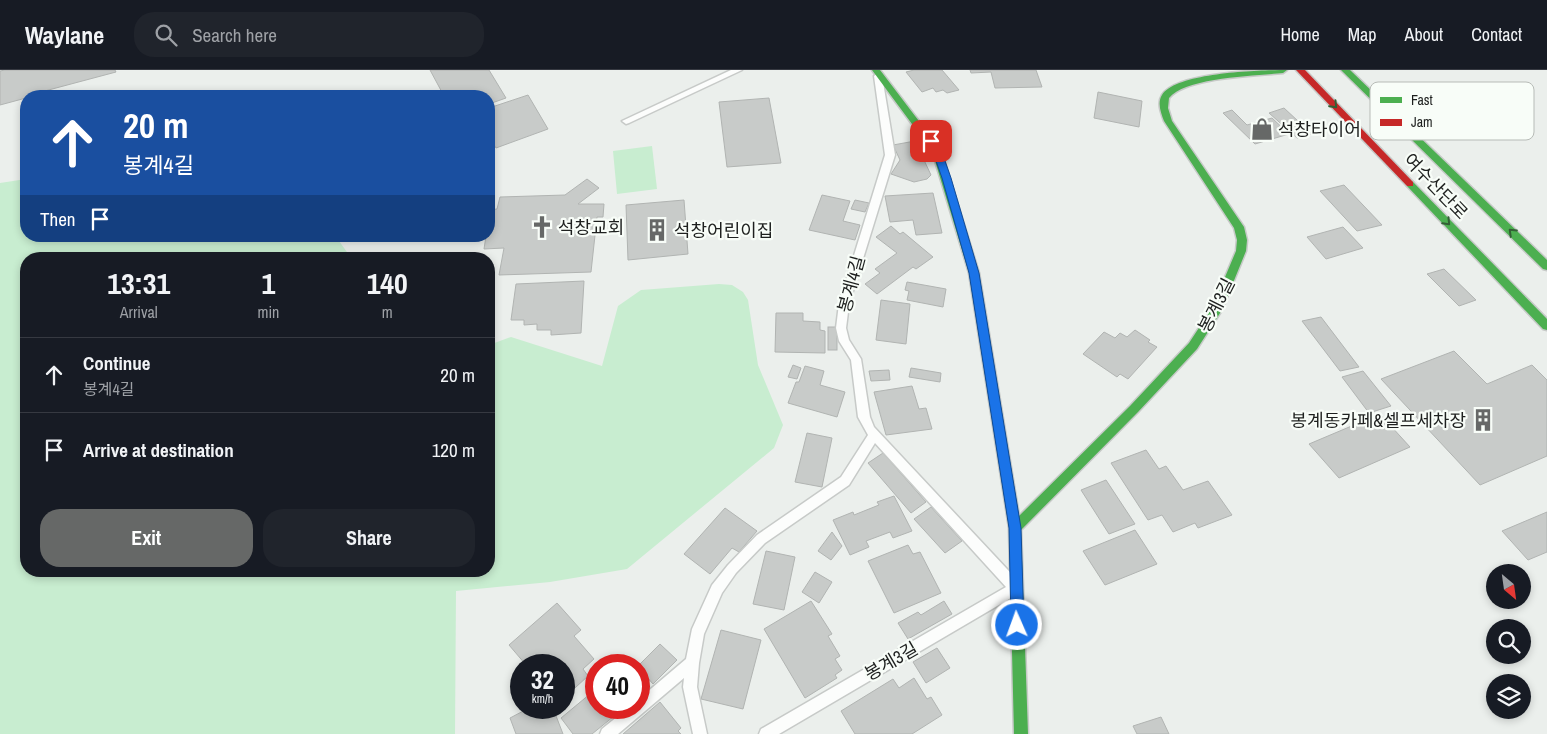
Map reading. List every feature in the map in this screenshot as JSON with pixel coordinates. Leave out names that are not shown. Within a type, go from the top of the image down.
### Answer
[{"type":"street","name":"봉계4길","points":[[877,70],[931,141],[940,158],[974,273],[1015,528]]},
{"type":"street","name":"봉계3길","points":[[1015,528],[1134,409],[1193,346],[1217,310],[1241,251],[1242,240],[1239,228],[1230,211],[1168,121],[1163,105],[1167,92],[1179,84],[1191,81],[1283,70]]},
{"type":"street","name":"여수산단로","points":[[1300,70],[1547,326]]},
{"type":"street","name":"여수산단로","points":[[1345,70],[1370,94]]},
{"type":"street","name":"여수산단로","points":[[1417,140],[1547,266]]},
{"type":"street","points":[[1015,528],[1021,734]]},
{"type":"lane","points":[[626,121],[738,70]]},
{"type":"lane","name":"봉계4길","points":[[877,70],[890,155],[844,304],[841,328],[844,341],[856,359],[864,418],[874,435],[1016,588]]},
{"type":"lane","points":[[700,734],[690,687],[692,663],[697,634],[717,589],[732,569],[770,531],[845,481],[874,435]]},
{"type":"lane","name":"봉계3길","points":[[766,734],[1016,588]]},
{"type":"lane","points":[[607,734],[692,663]]},
{"type":"green space","points":[[652,146],[657,189],[617,194],[613,151]]},
{"type":"green space","points":[[20,180],[20,242],[340,242],[347,252],[20,252],[20,577],[495,577],[495,343],[511,337],[602,366],[618,306],[641,290],[719,284],[732,285],[743,292],[748,300],[758,365],[783,425],[774,448],[627,569],[550,582],[456,591],[455,734],[0,734],[0,183]]},
{"type":"building","points":[[115,70],[116,72],[48,90],[20,90],[20,100],[0,105],[0,71]]},
{"type":"building","points":[[430,70],[489,70],[506,98],[495,102],[495,90],[441,90]]},
{"type":"building","points":[[914,70],[942,70],[959,90],[947,93],[943,90],[936,92],[933,88],[922,92],[906,72]]},
{"type":"building","points":[[970,70],[1036,70],[1042,87],[995,88],[991,72],[971,73]]},
{"type":"building","points":[[1098,92],[1142,101],[1139,127],[1094,118]]},
{"type":"building","points":[[528,95],[548,129],[496,148],[495,106]]},
{"type":"building","points":[[769,98],[781,163],[727,167],[719,102]]},
{"type":"building","points":[[1284,108],[1312,134],[1297,138],[1269,113]]},
{"type":"building","name":"석창타이어","points":[[1232,110],[1247,125],[1272,118],[1289,134],[1255,144],[1223,113]]},
{"type":"building","points":[[915,141],[931,175],[927,179],[914,182],[891,174],[900,160],[893,145]]},
{"type":"building","name":"석창교회","points":[[587,179],[599,188],[578,204],[604,204],[603,217],[597,217],[591,272],[499,275],[504,248],[484,249],[485,242],[495,242],[495,209],[497,209],[500,197],[565,195]]},
{"type":"building","points":[[1344,185],[1382,225],[1357,231],[1320,191]]},
{"type":"building","points":[[933,193],[942,233],[916,235],[913,220],[890,222],[885,196]]},
{"type":"building","points":[[822,195],[850,201],[843,221],[860,225],[855,240],[809,230]]},
{"type":"building","name":"석창어린이집","points":[[684,200],[688,254],[628,260],[626,205]]},
{"type":"building","points":[[855,200],[869,203],[865,212],[851,209]]},
{"type":"building","points":[[891,226],[900,234],[903,232],[933,257],[916,269],[913,267],[877,294],[865,284],[880,273],[875,269],[897,253],[876,237]]},
{"type":"building","points":[[1343,227],[1363,248],[1326,259],[1307,237]]},
{"type":"building","points":[[1444,269],[1476,300],[1459,306],[1427,274]]},
{"type":"building","points":[[584,281],[581,333],[551,335],[551,330],[537,330],[537,324],[524,325],[524,320],[511,320],[516,284]]},
{"type":"building","points":[[907,282],[946,289],[943,307],[907,300],[909,291],[905,290]]},
{"type":"building","points":[[881,300],[910,304],[906,344],[876,340]]},
{"type":"building","points":[[776,313],[803,313],[803,321],[820,322],[820,330],[825,331],[825,353],[775,352]]},
{"type":"building","points":[[1321,317],[1359,367],[1340,371],[1302,321]]},
{"type":"building","points":[[828,327],[837,327],[837,350],[828,350]]},
{"type":"building","points":[[1135,330],[1150,340],[1148,342],[1157,347],[1128,379],[1120,374],[1117,377],[1083,354],[1104,332],[1115,338],[1120,333],[1127,337]]},
{"type":"building","name":"봉계동카페&셀프세차장","points":[[1454,351],[1487,384],[1532,365],[1547,380],[1547,456],[1480,485],[1381,379]]},
{"type":"building","points":[[793,365],[801,368],[797,379],[788,377]]},
{"type":"building","points":[[805,366],[824,371],[820,385],[845,392],[837,417],[788,403]]},
{"type":"building","points":[[911,368],[941,373],[940,382],[909,377]]},
{"type":"building","points":[[889,370],[890,380],[871,381],[869,371]]},
{"type":"building","points":[[1363,371],[1391,406],[1369,413],[1342,377]]},
{"type":"building","points":[[912,386],[919,409],[926,408],[932,429],[886,435],[874,392]]},
{"type":"building","points":[[1380,414],[1410,447],[1339,478],[1309,444]]},
{"type":"building","points":[[807,433],[832,438],[822,487],[795,482]]},
{"type":"building","points":[[1146,450],[1159,469],[1166,466],[1183,490],[1208,481],[1232,515],[1198,528],[1195,523],[1173,532],[1162,515],[1148,520],[1111,463]]},
{"type":"building","points":[[883,453],[926,502],[911,513],[868,463]]},
{"type":"building","points":[[1106,480],[1135,524],[1109,534],[1081,490]]},
{"type":"building","points":[[894,496],[912,531],[893,538],[890,532],[866,541],[869,547],[850,555],[833,520],[853,512],[854,515],[879,505],[877,502]]},
{"type":"building","points":[[931,507],[962,541],[945,553],[914,519]]},
{"type":"building","points":[[725,508],[757,531],[739,552],[732,548],[710,574],[684,554]]},
{"type":"building","points":[[1547,512],[1547,552],[1528,560],[1502,531]]},
{"type":"building","points":[[1135,530],[1157,564],[1105,585],[1083,551]]},
{"type":"building","points":[[832,532],[842,546],[831,560],[818,551]]},
{"type":"building","points":[[908,545],[913,554],[920,552],[941,593],[894,613],[868,561]]},
{"type":"building","points":[[766,551],[795,557],[784,610],[753,604]]},
{"type":"building","points":[[815,572],[832,582],[819,603],[802,592]]},
{"type":"building","points":[[811,601],[832,634],[828,636],[840,656],[835,659],[842,670],[835,675],[837,678],[805,698],[764,629]]},
{"type":"building","points":[[944,601],[952,614],[908,639],[898,623],[918,612],[921,615]]},
{"type":"building","points":[[557,603],[581,630],[574,636],[590,654],[585,654],[585,667],[583,669],[585,679],[575,688],[575,654],[517,654],[509,645]]},
{"type":"building","points":[[721,630],[761,640],[743,709],[701,699]]},
{"type":"building","points":[[660,644],[677,660],[653,684],[650,681],[650,654]]},
{"type":"building","points":[[937,648],[950,668],[926,683],[913,662]]},
{"type":"building","points":[[914,678],[927,699],[931,697],[942,715],[912,734],[855,734],[841,711],[893,679],[899,688]]},
{"type":"building","points":[[585,698],[585,719],[610,719],[592,734],[573,734],[562,719],[575,719],[575,706]]},
{"type":"building","points":[[660,702],[681,728],[678,731],[681,734],[623,734],[640,719],[650,719],[650,711]]},
{"type":"building","points":[[1161,717],[1169,734],[1137,734],[1133,726]]},
{"type":"building","points":[[510,719],[557,719],[563,734],[516,734]]},
{"type":"traffic: fast","points":[[876,70],[936,150],[974,273],[1015,528],[1021,734]]},
{"type":"traffic: fast","points":[[1015,528],[1134,409],[1193,346],[1217,310],[1241,251],[1242,240],[1239,227],[1168,121],[1164,105],[1166,95],[1173,89],[1202,80],[1283,70]]},
{"type":"traffic: fast","points":[[1345,70],[1370,94]]},
{"type":"traffic: fast","points":[[1417,140],[1547,266]]},
{"type":"traffic: fast","points":[[1410,184],[1547,326]]},
{"type":"traffic: jam","points":[[1300,70],[1410,184]]},
{"type":"place","name":"석창타이어","points":[[1262,129]]},
{"type":"place","name":"석창교회","points":[[542,227]]},
{"type":"place","name":"석창어린이집","points":[[657,230]]},
{"type":"place","name":"봉계동카페&셀프세차장","points":[[1483,420]]},
{"type":"route","points":[[931,141],[940,158],[974,273],[1015,528],[1017,625]]}]
